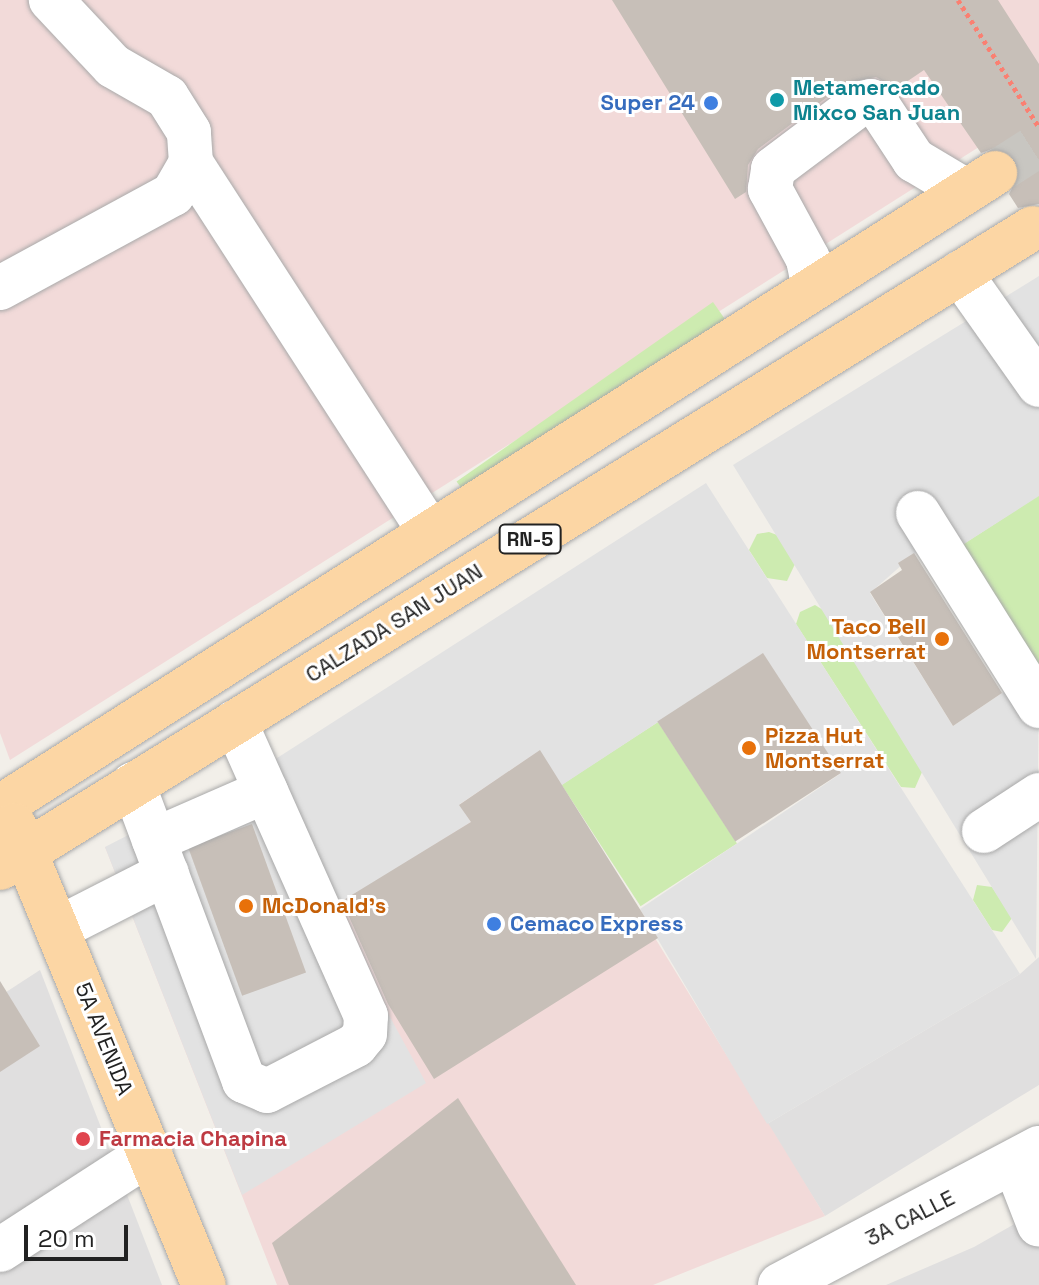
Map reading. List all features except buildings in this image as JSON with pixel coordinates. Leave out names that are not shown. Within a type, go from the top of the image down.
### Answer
[{"type":"main road","name":"RN-5","points":[[1,803],[980,182]]},
{"type":"main road","name":"CALZADA SAN JUAN","points":[[14,858],[1033,228]]},
{"type":"main road","name":"5A AVENIDA","points":[[1,803],[14,858],[59,928],[204,1285]]},
{"type":"street","points":[[51,0],[113,66],[167,97],[189,132],[191,163],[430,533]]},
{"type":"street","points":[[814,288],[808,259],[770,189],[773,169],[861,103],[871,101],[879,107],[914,160],[935,177],[980,182]]},
{"type":"street","points":[[0,288],[173,194],[191,163]]},
{"type":"street","points":[[960,273],[1026,336],[1039,385]]},
{"type":"street","points":[[918,513],[1039,706]]},
{"type":"street","points":[[133,784],[244,1081],[267,1091],[356,1045],[365,1034],[366,1016],[235,722]]},
{"type":"street","points":[[59,928],[160,857],[266,791]]},
{"type":"street","points":[[984,831],[1039,795]]},
{"type":"street","points":[[0,1250],[150,1153]]},
{"type":"street","points":[[1027,1156],[1039,1225]]},
{"type":"street","name":"3A CALLE","points":[[780,1285],[1027,1156]]},
{"type":"path","points":[[958,0],[1039,127]]},
{"type":"shaded area","points":[[0,0],[1039,0],[1039,109],[10,760],[0,733]]},
{"type":"shaded area","name":"Taco Bell Montserrat","points":[[1039,276],[1039,496],[956,549],[920,549],[870,593],[953,726],[1014,685],[1039,676],[1036,959],[733,465]]},
{"type":"shaded area","points":[[706,483],[1020,974],[767,1124],[640,909],[840,774],[762,654],[562,785],[539,751],[460,804],[471,822],[331,909],[426,1083],[242,1195],[105,847],[274,760]]},
{"type":"shaded area","points":[[540,750],[825,1216],[653,1285],[277,1285],[105,847],[459,805]]},
{"type":"shaded area","points":[[1039,957],[1039,1085],[825,1216],[767,1124],[1020,974]]},
{"type":"shaded area","points":[[40,970],[162,1285],[0,1285],[0,996]]},
{"type":"shaded area","points":[[1039,1210],[1039,1285],[886,1285],[974,1247]]},
{"type":"green space","points":[[713,302],[729,325],[473,504],[457,482]]},
{"type":"green space","points":[[1039,495],[1039,676],[956,549]]},
{"type":"green space","points":[[769,532],[777,535],[795,564],[787,581],[767,578],[749,550],[757,534]]},
{"type":"green space","points":[[815,605],[823,610],[922,772],[915,788],[901,787],[796,624],[800,612]]},
{"type":"green space","points":[[658,722],[737,844],[641,906],[562,785]]},
{"type":"green space","points":[[977,885],[992,887],[1012,918],[1002,932],[992,930],[973,900]]},
{"type":"tunnel","points":[[995,173],[1039,145]]},
{"type":"place","name":"Metamercado Mixco San Juan","points":[[777,100]]},
{"type":"place","name":"Super 24","points":[[711,103]]},
{"type":"place","name":"Taco Bell Montserrat","points":[[942,639]]},
{"type":"place","name":"Pizza Hut Montserrat","points":[[749,748]]},
{"type":"place","name":"McDonald's","points":[[246,906]]},
{"type":"place","name":"Cemaco Express","points":[[494,924]]},
{"type":"place","name":"Farmacia Chapina","points":[[83,1139]]}]
